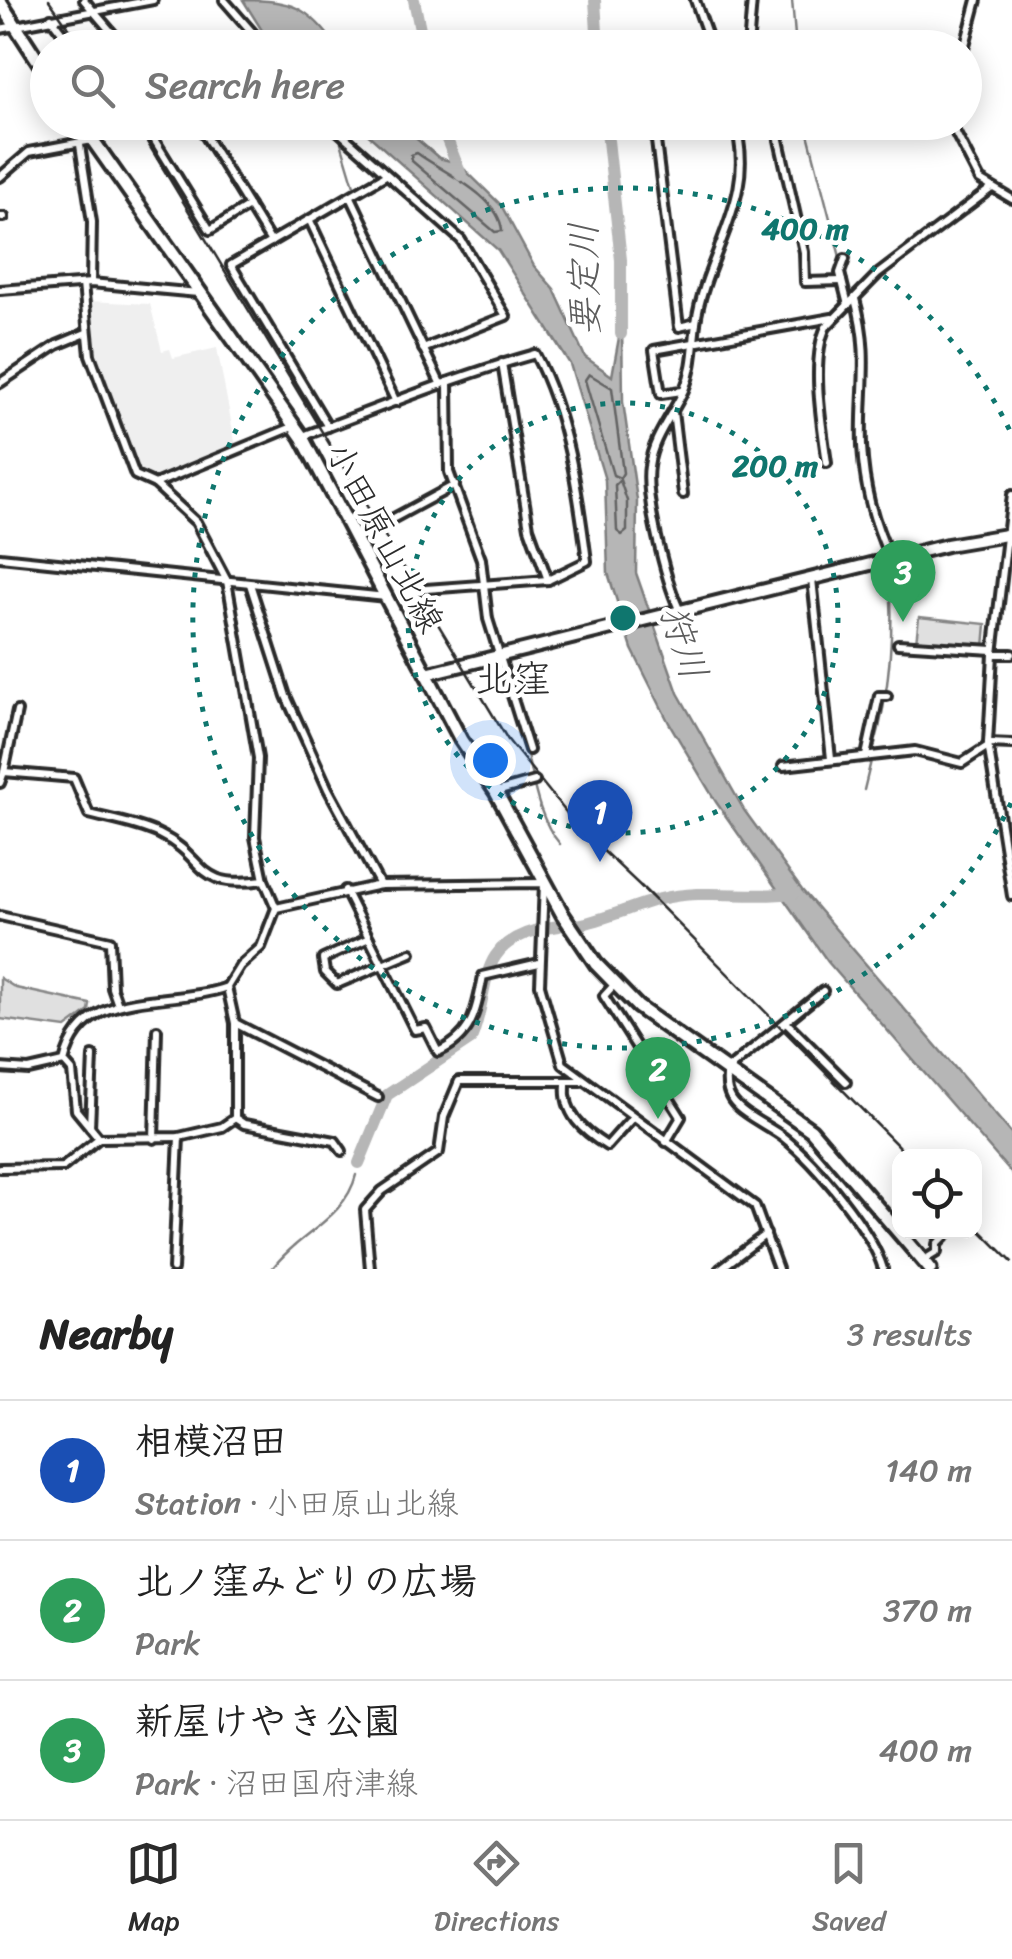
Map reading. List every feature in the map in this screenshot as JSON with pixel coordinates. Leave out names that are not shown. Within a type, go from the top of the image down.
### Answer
[{"type":"main road","points":[[0,2],[4,27],[30,56]]},
{"type":"main road","name":"小田原山北線","points":[[85,140],[298,432],[426,674],[496,792],[562,916],[614,984],[638,1007],[811,1130],[926,1265]]},
{"type":"main road","points":[[426,674],[890,558],[1009,534]]},
{"type":"street","points":[[84,0],[109,30]]},
{"type":"street","points":[[4,27],[153,0]]},
{"type":"street","points":[[224,0],[250,30]]},
{"type":"street","points":[[695,0],[706,30]]},
{"type":"street","points":[[750,30],[752,0]]},
{"type":"street","points":[[969,30],[977,0]]},
{"type":"street","points":[[51,18],[60,30]]},
{"type":"street","points":[[154,140],[210,230],[249,206]]},
{"type":"street","points":[[208,140],[272,242]]},
{"type":"street","points":[[348,140],[462,240],[506,316],[423,349]]},
{"type":"street","points":[[656,140],[680,327],[696,324]]},
{"type":"street","points":[[679,609],[664,565],[648,469],[656,440],[684,391],[697,342],[696,324],[734,219],[741,150],[738,140]]},
{"type":"street","points":[[778,140],[804,252],[805,282],[842,281]]},
{"type":"street","points":[[957,140],[989,190],[1012,200]]},
{"type":"street","points":[[0,176],[30,152],[86,143],[92,222],[86,333],[135,476],[155,484],[196,522],[227,581],[258,758],[254,821],[264,880],[276,908],[261,947],[240,966],[227,987],[235,1023],[236,1118]]},
{"type":"street","points":[[328,427],[231,266],[386,175]]},
{"type":"street","points":[[826,463],[820,402],[821,337],[854,298],[948,218],[989,190]]},
{"type":"street","points":[[351,197],[423,349],[444,384],[446,454],[481,559],[488,619],[530,750]]},
{"type":"street","points":[[310,221],[396,402]]},
{"type":"street","points":[[845,259],[842,281],[848,305]]},
{"type":"street","points":[[0,290],[87,283],[200,293]]},
{"type":"street","points":[[854,298],[867,340],[862,400],[865,480],[870,510],[890,558]]},
{"type":"street","points":[[684,391],[661,394],[654,350],[834,317]]},
{"type":"street","points":[[0,383],[44,353],[86,333]]},
{"type":"street","points":[[155,484],[535,354],[545,372],[575,476],[588,560],[534,584],[484,583],[426,590]]},
{"type":"street","points":[[502,364],[526,513],[548,580]]},
{"type":"street","points":[[673,411],[682,494]]},
{"type":"street","points":[[356,538],[455,485]]},
{"type":"street","points":[[1012,495],[993,652],[988,744],[1012,896]]},
{"type":"street","points":[[0,557],[387,597]]},
{"type":"street","points":[[812,578],[832,759]]},
{"type":"street","points":[[250,584],[286,696],[328,788],[380,885]]},
{"type":"street","points":[[898,644],[1012,654]]},
{"type":"street","points":[[866,756],[884,696]]},
{"type":"street","points":[[0,783],[18,711]]},
{"type":"street","points":[[783,766],[915,751],[962,763],[988,744],[1012,744]]},
{"type":"street","points":[[4,772],[74,778],[90,814],[164,837],[197,866],[230,885],[264,880]]},
{"type":"street","points":[[496,792],[535,782]]},
{"type":"street","points":[[276,908],[380,885],[544,882],[539,963],[555,1042],[564,1064],[580,1081],[755,1206],[778,1269]]},
{"type":"street","points":[[345,890],[416,1030],[426,1028],[438,1052],[469,1030],[483,976],[539,963]]},
{"type":"street","points":[[0,916],[110,941],[112,988],[118,1005]]},
{"type":"street","points":[[369,938],[323,959],[325,972],[338,984],[411,952]]},
{"type":"street","points":[[614,984],[604,996],[681,1117],[666,1142]]},
{"type":"street","points":[[64,1062],[70,1038],[80,1027],[118,1005],[227,987]]},
{"type":"street","points":[[823,991],[728,1069],[732,1101],[798,1149],[819,1172],[865,1234],[883,1269]]},
{"type":"street","points":[[786,1022],[846,1082]]},
{"type":"street","points":[[235,1023],[378,1097]]},
{"type":"street","points":[[154,1139],[157,1030]]},
{"type":"street","points":[[90,1128],[92,1056]]},
{"type":"street","points":[[0,1068],[29,1070],[64,1062]]},
{"type":"street","points":[[64,1062],[72,1071],[76,1110],[99,1138]]},
{"type":"street","points":[[370,1269],[365,1210],[382,1191],[439,1152],[444,1117],[459,1081],[580,1081]]},
{"type":"street","points":[[566,1084],[564,1100],[580,1125],[607,1146],[632,1118]]},
{"type":"street","points":[[0,1168],[63,1167],[99,1138],[179,1137],[222,1126],[236,1118]]},
{"type":"street","points":[[236,1118],[244,1124],[335,1141],[342,1150]]},
{"type":"street","points":[[174,1269],[179,1137]]},
{"type":"street","points":[[720,1269],[766,1234]]},
{"type":"street","points":[[926,1265],[942,1239]]},
{"type":"shaded area","points":[[88,301],[150,304],[162,351],[170,349],[173,358],[217,348],[236,447],[156,479],[142,474],[100,369]]},
{"type":"shaded area","points":[[919,617],[986,624],[984,647],[916,642]]},
{"type":"shaded area","points":[[0,978],[16,988],[90,1004],[89,1011],[66,1028],[0,1019]]},
{"type":"water","points":[[243,0],[298,8],[323,30],[262,30]]},
{"type":"water","points":[[374,140],[418,140],[439,158],[458,163],[501,205],[534,266],[554,289],[585,357],[612,376],[622,321],[623,402],[637,500],[636,573],[678,693],[744,810],[802,890],[1012,1134],[1012,1174],[828,962],[716,802],[669,723],[632,649],[608,573],[605,480],[570,364],[498,250]]},
{"type":"waterway","points":[[414,0],[420,30]]},
{"type":"waterway","name":"要定川","points":[[595,0],[597,30]]},
{"type":"waterway","points":[[792,0],[794,30]]},
{"type":"waterway","points":[[340,140],[361,209],[442,380],[445,466],[476,557],[480,581]]},
{"type":"waterway","points":[[447,140],[461,175]]},
{"type":"waterway","name":"要定川","points":[[608,140],[621,260],[621,334]]},
{"type":"waterway","points":[[810,140],[841,261]]},
{"type":"waterway","points":[[843,269],[858,324]]},
{"type":"waterway","points":[[859,438],[860,386]]},
{"type":"waterway","points":[[859,446],[866,509],[883,553]]},
{"type":"waterway","points":[[873,751],[890,660],[889,567]]},
{"type":"waterway","points":[[481,589],[495,655]]},
{"type":"waterway","points":[[497,662],[521,732],[542,813],[560,844]]},
{"type":"waterway","points":[[864,790],[871,761]]},
{"type":"waterway","points":[[577,925],[677,896],[794,893]]},
{"type":"waterway","points":[[546,928],[559,926]]},
{"type":"waterway","points":[[359,1163],[387,1095],[471,1039],[494,959],[517,937],[537,930]]},
{"type":"waterway","points":[[272,1269],[342,1203],[356,1175]]},
{"type":"railway","points":[[49,0],[70,30]]},
{"type":"railway","points":[[146,140],[508,740],[578,827],[651,896]]},
{"type":"railway","points":[[641,886],[901,1149]]},
{"type":"railway","points":[[982,1232],[1012,1262]]},
{"type":"place","name":"新屋けやき公園","points":[[903,622]]},
{"type":"place","name":"相模沼田","points":[[600,862]]},
{"type":"place","name":"北ノ窪みどりの広場","points":[[658,1119]]},
{"type":"district","name":"北窪","points":[[513,679]]},
{"type":"water label","name":"狩川","points":[[684,642]]}]
